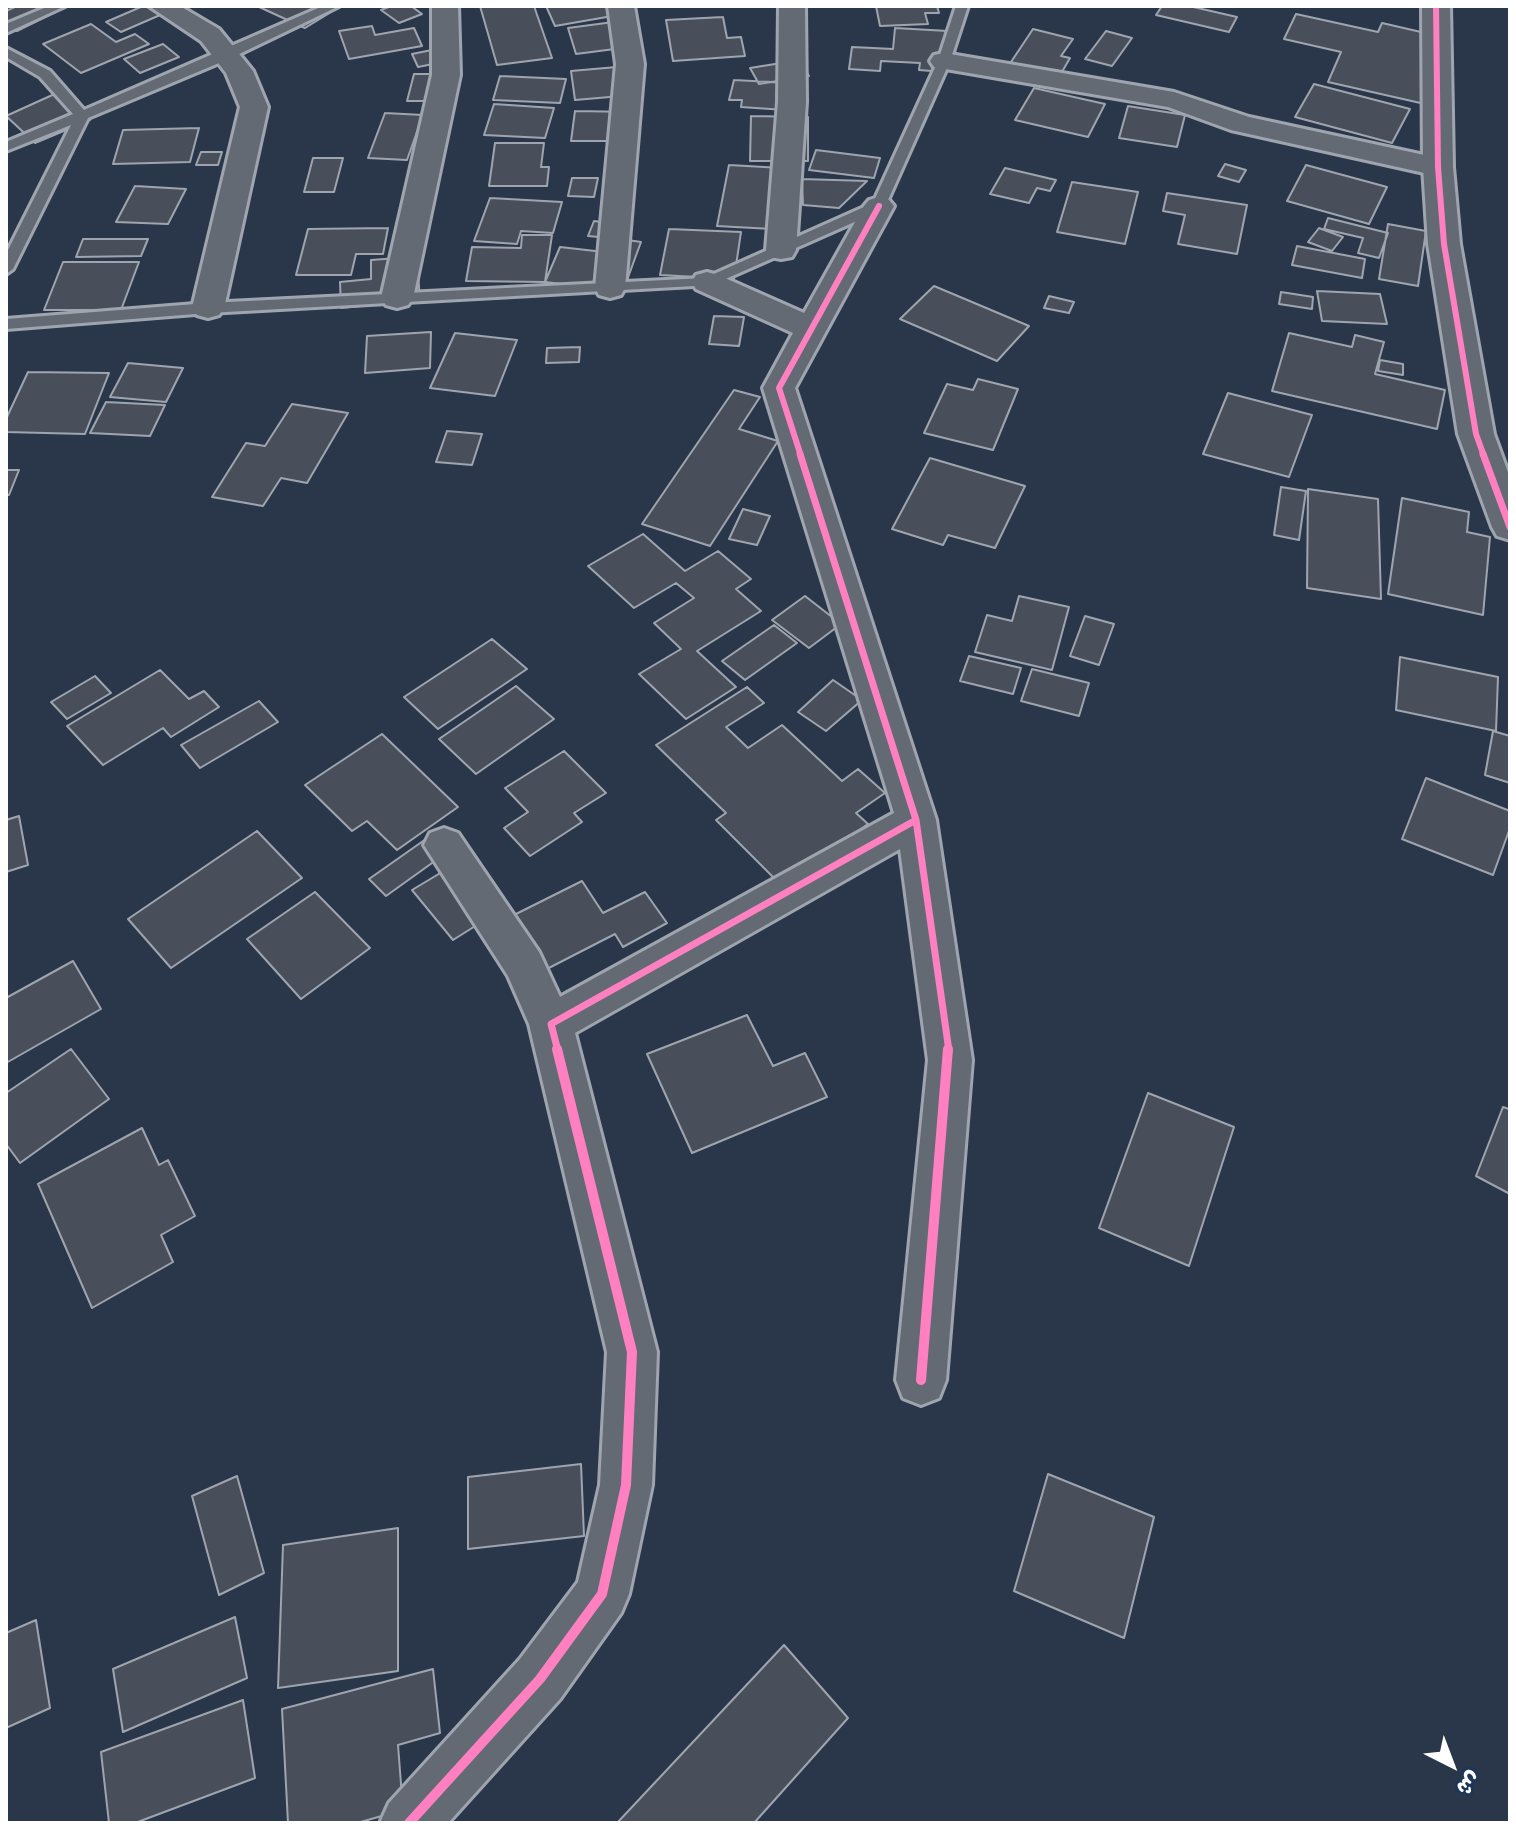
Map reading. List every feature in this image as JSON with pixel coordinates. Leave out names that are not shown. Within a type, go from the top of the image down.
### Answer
[{"type":"street","points":[[162,6],[210,35],[239,71],[254,107],[208,308]]},
{"type":"street","points":[[397,298],[446,75],[445,6]]},
{"type":"street","points":[[610,288],[630,64],[621,6]]},
{"type":"street","points":[[781,250],[792,102],[792,6]]},
{"type":"street","points":[[1436,6],[1438,167],[1444,244],[1476,434],[1510,527]]},
{"type":"street","points":[[232,25],[255,42]]},
{"type":"street","points":[[944,61],[1174,100],[1241,124],[1438,167]]},
{"type":"street","points":[[879,206],[779,388],[916,820],[950,1060],[921,1380]]},
{"type":"street","points":[[707,282],[812,329]]},
{"type":"street","points":[[551,1024],[916,820]]},
{"type":"street","points":[[409,1823],[540,1679],[602,1594],[626,1485],[632,1352],[551,1024],[524,965],[444,845]]},
{"type":"lane","points":[[6,29],[59,6]]},
{"type":"lane","points":[[6,147],[226,55],[333,6]]},
{"type":"lane","points":[[6,324],[208,308],[707,282],[879,206],[944,61],[962,6]]},
{"type":"lane","points":[[6,52],[45,74],[82,116]]},
{"type":"lane","points":[[6,269],[82,116]]},
{"type":"building","points":[[17,6],[67,6],[17,31],[6,25],[6,11]]},
{"type":"building","points":[[143,6],[157,6],[167,12],[121,32],[106,22]]},
{"type":"building","points":[[257,6],[341,6],[305,28]]},
{"type":"building","points":[[391,6],[411,6],[422,14],[399,23],[381,10]]},
{"type":"building","points":[[480,6],[534,6],[552,58],[497,65]]},
{"type":"building","points":[[546,6],[619,6],[624,14],[555,26]]},
{"type":"building","points":[[876,6],[937,6],[939,13],[925,13],[928,24],[880,26]]},
{"type":"building","points":[[1162,6],[1189,6],[1237,17],[1229,32],[1156,15]]},
{"type":"building","points":[[1296,14],[1378,32],[1382,23],[1434,35],[1438,107],[1328,82],[1341,52],[1284,39]]},
{"type":"building","points":[[723,17],[727,38],[741,37],[745,56],[673,61],[666,20]]},
{"type":"building","points":[[621,21],[630,47],[576,54],[568,28]]},
{"type":"building","points":[[91,24],[116,42],[135,34],[149,44],[81,73],[43,44]]},
{"type":"building","points":[[372,26],[375,35],[414,28],[422,46],[349,59],[339,31]]},
{"type":"building","points":[[895,28],[948,31],[945,72],[919,70],[920,63],[881,61],[880,71],[849,69],[852,47],[893,49]]},
{"type":"building","points":[[1033,29],[1073,39],[1061,56],[1070,58],[1059,77],[1009,65]]},
{"type":"building","points":[[1106,31],[1132,38],[1112,66],[1085,59]]},
{"type":"building","points":[[163,44],[179,57],[140,73],[124,59]]},
{"type":"building","points":[[437,49],[443,62],[418,67],[412,54]]},
{"type":"building","points":[[800,60],[809,76],[759,84],[750,68]]},
{"type":"building","points":[[628,66],[633,95],[575,100],[571,71]]},
{"type":"building","points":[[414,74],[454,74],[448,101],[407,101]]},
{"type":"building","points":[[500,76],[566,79],[560,103],[493,100]]},
{"type":"building","points":[[734,80],[790,83],[785,110],[741,107],[742,100],[729,100]]},
{"type":"building","points":[[1314,84],[1410,109],[1392,143],[1295,117]]},
{"type":"building","points":[[1034,88],[1105,104],[1088,137],[1015,120]]},
{"type":"building","points":[[59,92],[90,120],[35,143],[6,116]]},
{"type":"building","points":[[494,104],[554,108],[545,138],[484,135]]},
{"type":"building","points":[[1128,106],[1185,115],[1177,147],[1119,138]]},
{"type":"building","points":[[575,111],[632,112],[629,141],[571,141]]},
{"type":"building","points":[[385,113],[423,115],[407,160],[368,158]]},
{"type":"building","points":[[751,116],[808,117],[808,161],[750,161]]},
{"type":"building","points":[[199,128],[190,162],[113,164],[123,130]]},
{"type":"building","points":[[495,143],[544,143],[541,167],[549,167],[547,186],[489,186]]},
{"type":"building","points":[[816,150],[880,158],[874,178],[809,170]]},
{"type":"building","points":[[201,152],[222,152],[218,165],[196,165]]},
{"type":"building","points":[[313,158],[343,158],[334,192],[304,192]]},
{"type":"building","points":[[1225,164],[1246,170],[1239,182],[1218,176]]},
{"type":"building","points":[[729,165],[782,168],[772,229],[717,226]]},
{"type":"building","points":[[1306,165],[1387,187],[1369,224],[1287,201]]},
{"type":"building","points":[[1005,168],[1056,180],[1050,191],[1037,188],[1029,203],[990,194]]},
{"type":"building","points":[[572,178],[598,178],[594,197],[568,196]]},
{"type":"building","points":[[802,179],[867,181],[839,208],[803,205]]},
{"type":"building","points":[[1072,182],[1138,192],[1125,244],[1057,232]]},
{"type":"building","points":[[135,186],[186,189],[168,224],[116,222]]},
{"type":"building","points":[[1167,193],[1247,205],[1237,254],[1178,244],[1185,215],[1163,211]]},
{"type":"building","points":[[490,198],[562,202],[553,233],[521,231],[517,244],[474,241]]},
{"type":"building","points":[[1328,218],[1388,233],[1379,258],[1358,253],[1363,238],[1324,229]]},
{"type":"building","points":[[594,221],[626,225],[621,239],[641,242],[623,291],[545,282],[560,247],[604,252],[609,238],[588,236]]},
{"type":"building","points":[[1388,224],[1426,231],[1418,286],[1379,279]]},
{"type":"building","points":[[388,228],[383,254],[356,254],[351,275],[296,275],[308,229]]},
{"type":"building","points":[[1319,228],[1343,237],[1332,251],[1308,242]]},
{"type":"building","points":[[669,229],[741,232],[734,279],[660,275]]},
{"type":"building","points":[[522,235],[552,235],[545,282],[466,281],[472,247],[521,248]]},
{"type":"building","points":[[83,239],[148,239],[141,256],[76,257]]},
{"type":"building","points":[[1297,246],[1365,259],[1362,278],[1292,265]]},
{"type":"building","points":[[398,258],[418,273],[420,300],[341,308],[340,282],[371,279],[371,260]]},
{"type":"building","points":[[63,262],[139,262],[121,310],[44,310]]},
{"type":"building","points":[[934,286],[1029,326],[997,361],[900,319]]},
{"type":"building","points":[[1317,291],[1380,294],[1387,324],[1322,321]]},
{"type":"building","points":[[1281,292],[1313,297],[1312,309],[1279,304]]},
{"type":"building","points":[[1049,296],[1074,302],[1069,313],[1044,308]]},
{"type":"building","points":[[714,316],[744,317],[739,346],[709,344]]},
{"type":"building","points":[[431,332],[430,368],[365,373],[367,336]]},
{"type":"building","points":[[455,333],[517,340],[495,396],[430,388]]},
{"type":"building","points":[[1289,333],[1352,347],[1355,335],[1384,342],[1375,374],[1445,390],[1437,429],[1272,391]]},
{"type":"building","points":[[580,347],[579,362],[546,363],[547,348]]},
{"type":"building","points":[[1380,360],[1403,364],[1403,375],[1378,371]]},
{"type":"building","points":[[128,363],[183,368],[166,402],[110,397]]},
{"type":"building","points":[[28,372],[109,373],[85,434],[6,432],[6,419]]},
{"type":"building","points":[[978,379],[1018,389],[993,450],[924,433],[947,384],[973,390]]},
{"type":"building","points":[[734,390],[760,397],[739,429],[778,441],[710,546],[642,524]]},
{"type":"building","points":[[1228,393],[1312,415],[1289,477],[1203,454]]},
{"type":"building","points":[[106,402],[165,405],[150,436],[90,433]]},
{"type":"building","points":[[292,404],[348,413],[307,483],[281,478],[263,506],[212,497],[246,443],[265,446]]},
{"type":"building","points":[[447,431],[482,434],[472,465],[436,462]]},
{"type":"building","points":[[930,458],[1025,486],[995,548],[948,535],[943,545],[892,529]]},
{"type":"building","points":[[6,470],[19,470],[9,495],[6,495]]},
{"type":"building","points":[[1281,487],[1306,491],[1299,540],[1274,535]]},
{"type":"building","points":[[1308,489],[1378,499],[1381,599],[1307,588]]},
{"type":"building","points":[[1402,498],[1469,512],[1467,532],[1490,537],[1483,615],[1388,594]]},
{"type":"building","points":[[743,509],[770,516],[757,545],[729,539]]},
{"type":"building","points":[[643,534],[685,571],[718,551],[751,579],[736,589],[761,611],[697,651],[736,687],[686,719],[639,674],[681,649],[654,623],[694,598],[676,583],[634,608],[588,566]]},
{"type":"building","points":[[805,596],[841,624],[809,648],[772,620]]},
{"type":"building","points":[[1019,596],[1069,607],[1052,670],[975,652],[987,615],[1012,621]]},
{"type":"building","points":[[1085,616],[1114,624],[1099,665],[1070,656]]},
{"type":"building","points":[[774,625],[797,643],[745,680],[722,661]]},
{"type":"building","points":[[492,639],[527,669],[438,729],[404,697]]},
{"type":"building","points":[[969,656],[1021,668],[1013,694],[960,681]]},
{"type":"building","points":[[1400,657],[1498,677],[1496,731],[1396,710]]},
{"type":"building","points":[[1032,669],[1089,683],[1079,716],[1021,701]]},
{"type":"building","points":[[160,670],[189,699],[204,691],[219,707],[171,737],[163,728],[103,765],[67,726]]},
{"type":"building","points":[[95,676],[111,693],[67,719],[51,702]]},
{"type":"building","points":[[833,680],[862,700],[826,731],[798,712]]},
{"type":"building","points":[[516,686],[554,719],[476,774],[439,739]]},
{"type":"building","points":[[747,687],[764,703],[726,727],[748,748],[782,725],[842,781],[858,769],[885,793],[856,813],[868,824],[782,886],[716,820],[726,813],[656,745]]},
{"type":"building","points":[[259,701],[278,722],[200,768],[181,745]]},
{"type":"building","points":[[1493,731],[1510,736],[1510,783],[1485,775]]},
{"type":"building","points":[[382,734],[458,807],[397,850],[367,821],[352,831],[305,785]]},
{"type":"building","points":[[564,751],[606,793],[574,813],[582,822],[530,856],[504,828],[528,812],[505,788]]},
{"type":"building","points":[[1426,778],[1510,811],[1510,828],[1493,875],[1402,839]]},
{"type":"building","points":[[19,816],[28,865],[6,872],[6,820]]},
{"type":"building","points":[[443,827],[460,843],[386,896],[369,879]]},
{"type":"building","points":[[257,831],[302,878],[171,968],[128,919]]},
{"type":"building","points":[[447,869],[488,918],[453,940],[412,890]]},
{"type":"building","points":[[582,881],[603,913],[645,892],[667,923],[623,947],[615,934],[541,972],[508,918]]},
{"type":"building","points":[[315,892],[370,948],[301,999],[247,939]]},
{"type":"building","points":[[73,961],[101,1009],[6,1063],[6,998]]},
{"type":"building","points":[[747,1015],[773,1066],[805,1053],[827,1097],[692,1153],[647,1054]]},
{"type":"building","points":[[71,1049],[109,1099],[20,1163],[6,1144],[6,1093]]},
{"type":"building","points":[[1148,1093],[1234,1127],[1189,1266],[1099,1228]]},
{"type":"building","points":[[1503,1107],[1510,1107],[1510,1194],[1476,1176]]},
{"type":"building","points":[[142,1128],[159,1165],[168,1160],[195,1216],[161,1235],[173,1262],[92,1308],[38,1184]]},
{"type":"building","points":[[581,1464],[584,1536],[468,1549],[468,1477]]},
{"type":"building","points":[[1048,1474],[1154,1517],[1124,1638],[1014,1591]]},
{"type":"building","points":[[237,1476],[264,1573],[219,1595],[192,1496]]},
{"type":"building","points":[[398,1528],[398,1671],[278,1688],[283,1545]]},
{"type":"building","points":[[235,1617],[247,1678],[123,1732],[113,1669]]},
{"type":"building","points":[[36,1620],[50,1708],[6,1728],[6,1633]]},
{"type":"building","points":[[784,1645],[848,1718],[754,1823],[617,1823]]},
{"type":"building","points":[[433,1669],[440,1733],[398,1745],[403,1810],[357,1823],[288,1823],[282,1709]]},
{"type":"building","points":[[243,1700],[255,1778],[135,1823],[109,1823],[101,1752]]},
{"type":"cycle path","points":[[1436,6],[1438,167],[1444,244],[1476,434],[1510,527]]},
{"type":"cycle path","points":[[409,1823],[540,1679],[602,1594],[626,1485],[632,1352],[551,1024],[916,820],[779,388],[879,206]]},
{"type":"cycle path","points":[[916,820],[950,1060],[921,1380]]}]
